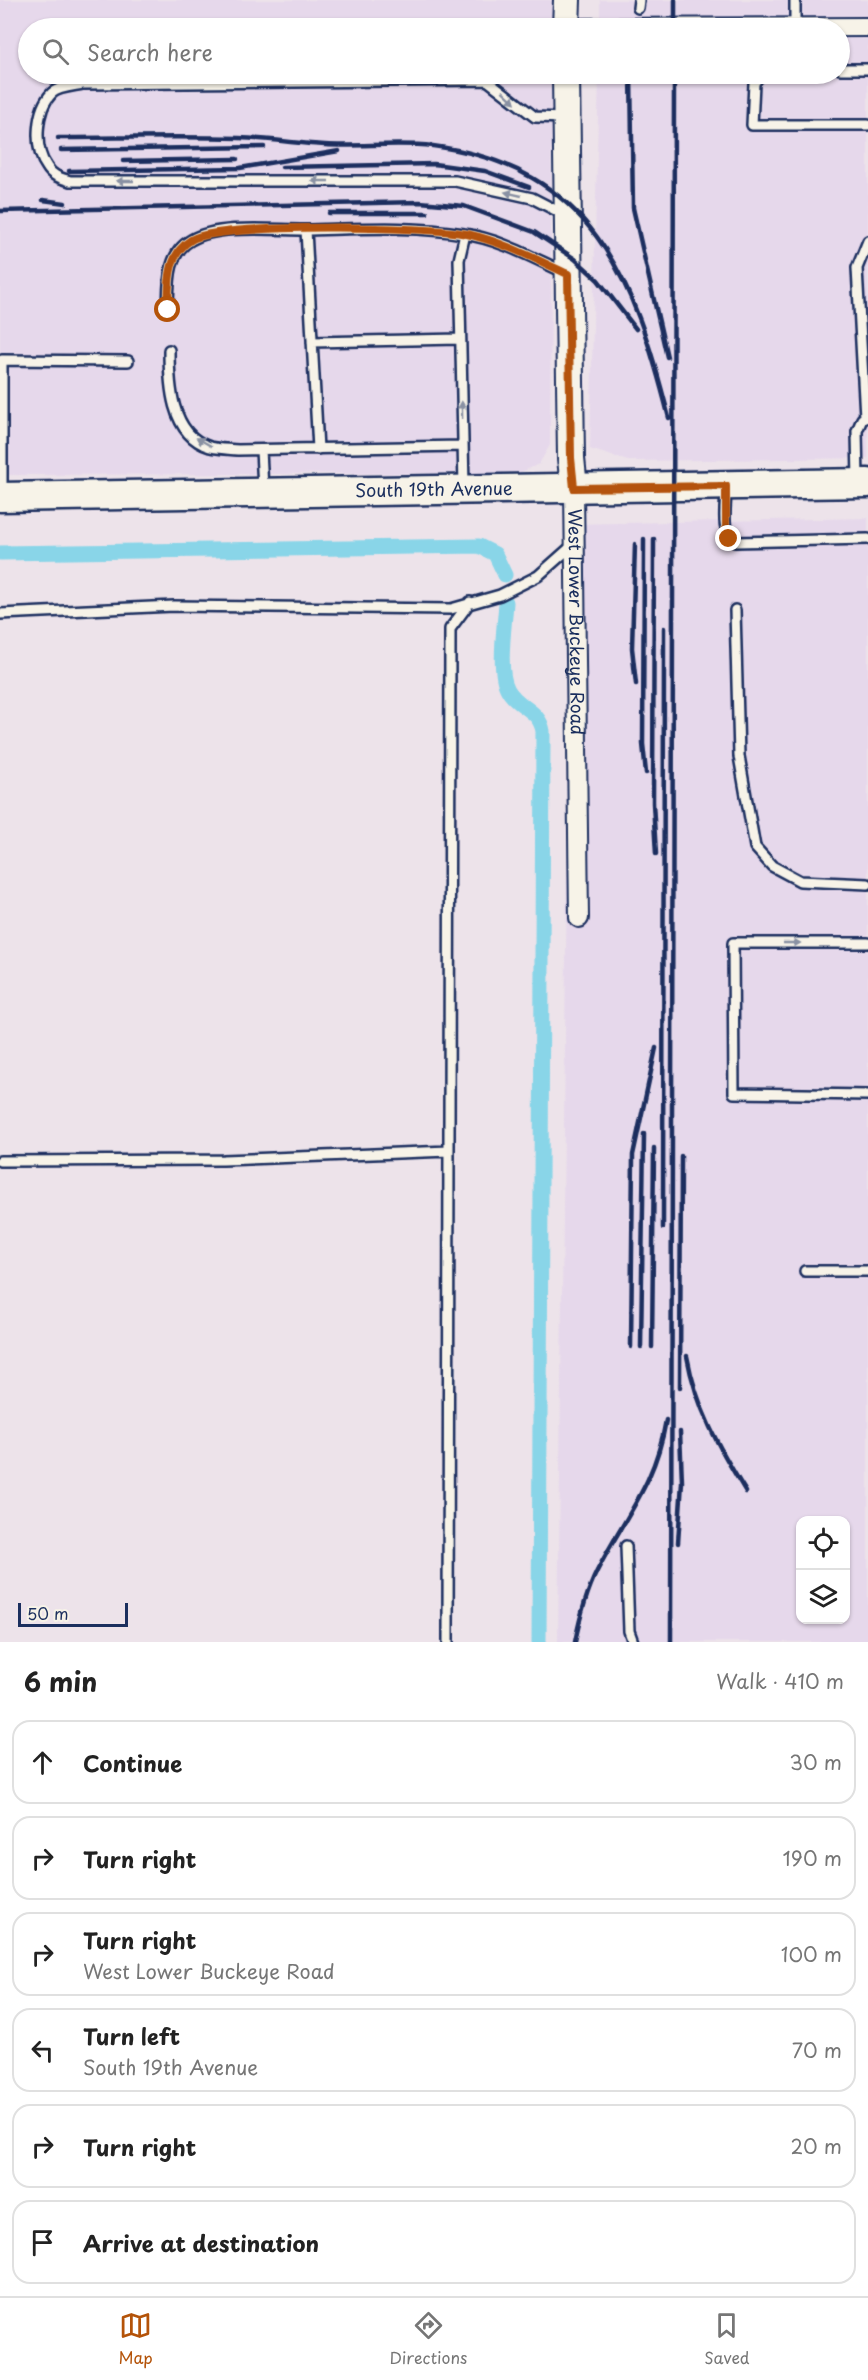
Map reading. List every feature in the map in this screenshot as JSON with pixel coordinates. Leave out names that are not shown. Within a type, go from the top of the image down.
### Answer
[{"type":"main road","points":[[567,0],[567,18]]},
{"type":"main road","name":"West Lower Buckeye Road","points":[[566,84],[571,458],[574,488]]},
{"type":"main road","name":"South 19th Avenue","points":[[1,497],[863,483]]},
{"type":"street","points":[[850,27],[868,27]]},
{"type":"street","name":"West Lower Buckeye Road","points":[[574,488],[579,918]]},
{"type":"lane","points":[[795,0],[795,18]]},
{"type":"lane","points":[[850,69],[868,69]]},
{"type":"lane","points":[[83,84],[54,91],[40,109],[39,146],[46,167],[58,178],[70,181],[455,181],[532,198],[567,216]]},
{"type":"lane","points":[[492,84],[535,117],[566,118]]},
{"type":"lane","points":[[754,84],[752,125],[868,125]]},
{"type":"lane","points":[[168,310],[170,275],[174,255],[191,239],[224,230],[410,228],[465,234],[495,242],[568,274]]},
{"type":"lane","points":[[306,230],[318,449]]},
{"type":"lane","points":[[464,489],[459,260],[465,234]]},
{"type":"lane","points":[[863,483],[858,431],[859,423],[867,417],[858,268],[868,241]]},
{"type":"lane","points":[[312,342],[460,339]]},
{"type":"lane","points":[[169,350],[170,390],[175,411],[188,431],[208,447],[261,450],[463,446]]},
{"type":"lane","points":[[1,497],[2,360],[128,361]]},
{"type":"lane","points":[[261,450],[263,492]]},
{"type":"lane","points":[[726,486],[726,532],[729,539],[735,542],[868,539]]},
{"type":"lane","points":[[0,614],[174,606],[451,609],[500,595],[538,576],[576,542]]},
{"type":"lane","points":[[448,1642],[450,629],[470,602]]},
{"type":"lane","points":[[735,610],[739,756],[755,847],[772,866],[800,881],[868,884]]},
{"type":"lane","points":[[868,943],[733,943],[734,1093],[868,1095]]},
{"type":"lane","points":[[0,1161],[223,1160],[448,1151]]},
{"type":"lane","points":[[804,1271],[868,1271]]},
{"type":"lane","points":[[626,1546],[629,1631],[633,1642]]},
{"type":"shaded area","points":[[0,0],[553,0],[553,18],[18,18],[18,84],[552,84],[550,445],[539,464],[519,473],[0,475]]},
{"type":"shaded area","points":[[600,0],[868,0],[868,458],[628,461],[590,449],[599,84],[850,84],[850,18],[600,18]]},
{"type":"shaded area","points":[[868,518],[868,1642],[558,1642],[571,524]]},
{"type":"waterway","points":[[0,553],[479,546],[495,554],[505,575]]},
{"type":"waterway","points":[[506,602],[502,660],[505,682],[512,696],[537,718],[543,731],[539,1642]]},
{"type":"railway","points":[[675,0],[675,18]]},
{"type":"railway","points":[[631,84],[633,208],[667,357]]},
{"type":"railway","points":[[671,1642],[674,84]]},
{"type":"railway","points":[[58,138],[216,137],[325,145],[433,146],[487,158],[532,178],[568,205],[598,238],[621,276],[640,320],[669,418]]},
{"type":"railway","points":[[61,150],[264,147]]},
{"type":"railway","points":[[69,171],[240,168],[339,151]]},
{"type":"railway","points":[[123,161],[237,159]]},
{"type":"railway","points":[[282,167],[434,164],[485,171],[529,187]]},
{"type":"railway","points":[[43,200],[65,203]]},
{"type":"railway","points":[[0,211],[420,202],[464,206],[534,232],[575,259],[598,280],[636,329]]},
{"type":"railway","points":[[329,213],[427,213]]},
{"type":"railway","points":[[644,539],[643,744],[646,773]]},
{"type":"railway","points":[[654,539],[653,803],[656,854]]},
{"type":"railway","points":[[635,544],[632,648],[636,684]]},
{"type":"railway","points":[[663,1228],[664,628]]},
{"type":"railway","points":[[631,1347],[633,1155],[656,1048]]},
{"type":"railway","points":[[641,1347],[644,1134]]},
{"type":"railway","points":[[652,1347],[654,1148]]},
{"type":"railway","points":[[680,1387],[681,1156]]},
{"type":"railway","points":[[687,1356],[696,1393],[710,1427],[746,1492]]},
{"type":"railway","points":[[575,1642],[593,1579],[647,1482],[655,1463],[666,1420]]},
{"type":"railway","points":[[678,1543],[682,1482],[680,1432]]},
{"type":"route","points":[[168,310],[170,275],[174,255],[191,239],[224,230],[410,228],[465,234],[523,253],[568,274],[571,458],[574,488],[726,486],[726,532],[729,539]]}]
